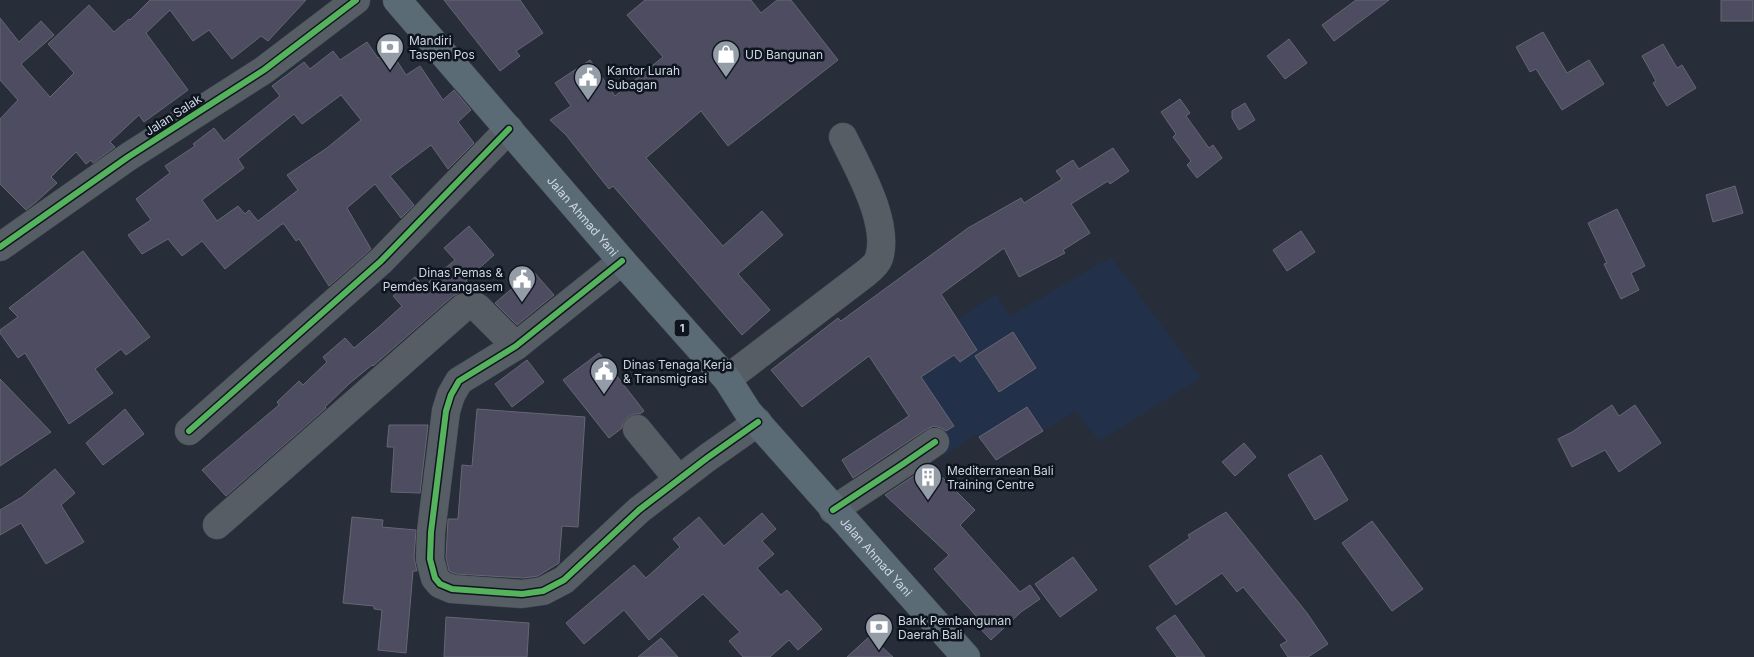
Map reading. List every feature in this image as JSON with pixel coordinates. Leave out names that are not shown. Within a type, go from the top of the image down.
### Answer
[{"type":"highway","name":"Jalan Ahmad Yani","points":[[397,0],[622,261],[727,379],[748,412],[966,657]]},
{"type":"street","name":"Jalan Salak","points":[[0,247],[128,157],[264,70],[356,0]]},
{"type":"street","points":[[190,430],[381,261],[509,129]]},
{"type":"street","points":[[727,379],[866,273],[878,261],[881,235],[878,218],[862,175],[843,137]]},
{"type":"street","points":[[622,261],[516,346],[459,381],[451,395],[446,411],[431,532],[430,559],[435,578],[440,584],[452,589],[522,594],[542,591],[555,586],[564,580],[639,510],[678,479],[758,422]]},
{"type":"street","points":[[217,525],[463,308],[472,304],[478,308],[516,346]]},
{"type":"street","points":[[636,429],[678,479]]},
{"type":"street","points":[[834,510],[935,442]]},
{"type":"shaded area","points":[[1111,257],[1201,378],[1099,441],[1075,411],[996,460],[976,434],[945,456],[934,439],[954,426],[905,353],[996,294],[1010,316]]},
{"type":"building","points":[[150,0],[306,0],[268,41],[261,36],[232,59],[209,30],[193,41],[170,10],[146,33],[188,90],[144,122],[139,115],[110,142],[115,147],[93,163],[91,160],[86,164],[76,152],[51,177],[57,183],[26,210],[0,184],[0,119],[18,100],[0,80],[0,18],[19,42],[41,21],[54,35],[21,64],[50,97],[74,73],[48,44],[89,5],[114,32],[130,20]]},
{"type":"building","points":[[444,0],[520,0],[543,33],[516,51],[520,56],[500,71]]},
{"type":"building","name":"UD Bangunan","points":[[645,0],[751,0],[761,13],[777,0],[791,0],[838,60],[728,146],[701,111],[646,158],[723,246],[762,211],[783,235],[738,274],[770,310],[742,335],[613,186],[609,189],[566,135],[550,120],[571,106],[555,83],[590,60],[615,96],[663,57],[627,15]]},
{"type":"building","points":[[1356,0],[1389,0],[1334,41],[1322,25]]},
{"type":"building","points":[[1721,0],[1753,0],[1753,21],[1721,21]]},
{"type":"building","points":[[1543,32],[1567,73],[1589,60],[1604,84],[1562,110],[1536,69],[1530,72],[1516,47]]},
{"type":"building","points":[[1289,39],[1307,63],[1285,79],[1267,56]]},
{"type":"building","points":[[367,42],[378,58],[390,50],[406,75],[420,66],[443,100],[454,90],[471,110],[458,122],[474,143],[448,169],[431,145],[390,176],[414,205],[401,218],[375,184],[347,208],[371,249],[329,286],[299,239],[296,241],[284,224],[225,269],[202,241],[182,256],[168,239],[142,254],[128,235],[151,220],[136,199],[170,173],[165,166],[195,146],[193,144],[214,128],[224,141],[280,96],[272,86],[304,62],[310,69],[333,51],[340,60]],"holes":[[[341,95],[361,120],[327,148],[287,175],[298,190],[258,221],[249,210],[245,214],[238,206],[217,221],[202,200],[244,168],[238,159],[294,114],[302,124]]]},
{"type":"building","points":[[1663,44],[1677,68],[1682,65],[1696,88],[1667,106],[1653,83],[1656,81],[1642,56]]},
{"type":"building","points":[[1180,99],[1190,113],[1186,116],[1209,148],[1213,145],[1222,158],[1197,178],[1187,165],[1191,161],[1173,137],[1176,134],[1161,112]]},
{"type":"building","points":[[1245,103],[1255,120],[1239,130],[1232,118],[1232,111]]},
{"type":"building","points":[[1113,148],[1129,171],[1110,184],[1108,181],[1071,204],[1090,233],[1063,250],[1065,253],[1019,277],[1004,248],[941,294],[977,350],[960,362],[954,355],[921,377],[954,426],[946,431],[934,426],[927,429],[853,478],[842,460],[909,416],[869,356],[802,407],[771,370],[838,318],[841,321],[968,228],[1021,198],[1024,203],[1062,179],[1056,171],[1073,160],[1079,169]]},
{"type":"building","points":[[1735,186],[1743,213],[1713,222],[1706,195]]},
{"type":"building","points":[[1617,209],[1645,266],[1631,273],[1639,290],[1621,299],[1604,264],[1607,263],[1588,223]]},
{"type":"building","points":[[469,226],[494,255],[466,280],[473,288],[453,296],[373,366],[350,383],[326,408],[226,496],[202,470],[279,405],[277,402],[299,381],[303,385],[327,362],[323,357],[345,338],[354,348],[380,326],[402,306],[393,296],[415,277],[424,286],[455,260],[444,248]]},
{"type":"building","points":[[1301,231],[1315,252],[1287,271],[1273,250]]},
{"type":"building","points":[[83,251],[150,337],[126,355],[121,349],[95,369],[113,393],[69,424],[25,353],[18,358],[0,333],[0,330],[18,317],[9,308]]},
{"type":"building","name":"Dinas Pemas & Pemdes Karangasem","points":[[533,271],[554,295],[517,325],[495,303]]},
{"type":"building","points":[[1013,332],[1036,368],[999,392],[975,356]]},
{"type":"building","name":"Dinas Tenaga Kerja & Transmigrasi","points":[[599,353],[644,411],[628,417],[623,423],[622,428],[609,438],[563,380]]},
{"type":"building","points":[[527,360],[544,382],[512,407],[495,384]]},
{"type":"building","points":[[0,379],[51,432],[0,466]]},
{"type":"building","points":[[1612,405],[1619,416],[1635,405],[1661,443],[1619,472],[1605,450],[1572,467],[1558,439],[1572,432]]},
{"type":"building","points":[[1027,407],[1043,431],[996,460],[979,437]]},
{"type":"building","points":[[125,409],[144,434],[103,465],[86,443]]},
{"type":"building","points":[[477,409],[585,417],[578,527],[562,526],[559,563],[538,576],[524,578],[456,574],[449,571],[446,557],[448,519],[458,519],[462,465],[472,466]]},
{"type":"building","points":[[389,425],[428,425],[420,493],[391,492],[394,447],[387,447]]},
{"type":"building","points":[[1244,443],[1256,457],[1235,476],[1222,462]]},
{"type":"building","points":[[1321,455],[1348,500],[1315,520],[1288,475]]},
{"type":"building","points":[[930,465],[975,510],[960,525],[1020,592],[1030,585],[1040,599],[1021,612],[991,640],[973,621],[977,617],[934,569],[949,555],[885,495]]},
{"type":"building","points":[[55,469],[75,493],[61,505],[84,542],[46,564],[21,523],[0,535],[0,510],[22,497]]},
{"type":"building","points":[[1226,512],[1307,613],[1328,644],[1308,657],[1288,657],[1280,645],[1287,641],[1243,587],[1237,592],[1222,573],[1176,605],[1149,566],[1190,538],[1188,535]]},
{"type":"building","points":[[762,513],[776,529],[762,541],[774,554],[757,568],[781,595],[787,590],[822,629],[798,650],[789,640],[770,657],[743,657],[729,641],[740,632],[703,594],[649,640],[624,610],[584,644],[566,623],[634,565],[646,578],[680,547],[673,539],[699,517],[724,546]]},
{"type":"building","points":[[352,517],[383,520],[382,527],[416,530],[414,558],[417,571],[413,571],[406,653],[378,650],[382,610],[374,609],[374,606],[343,603]]},
{"type":"building","points":[[1372,521],[1423,589],[1392,611],[1342,543]]},
{"type":"building","points":[[1073,557],[1097,590],[1060,617],[1035,584]]},
{"type":"building","points":[[1175,615],[1205,657],[1177,657],[1156,628]]},
{"type":"building","points":[[446,617],[529,623],[527,657],[444,657]]},
{"type":"building","points":[[870,636],[893,657],[847,657]]},
{"type":"building","points":[[661,638],[678,657],[638,657]]},
{"type":"cycle path","points":[[0,247],[128,157],[264,70],[356,0]]},
{"type":"cycle path","points":[[189,431],[381,261],[509,129]]},
{"type":"cycle path","points":[[622,261],[516,346],[459,381],[451,395],[446,411],[431,532],[430,559],[435,578],[440,584],[452,589],[522,594],[543,591],[564,580],[639,510],[758,422]]},
{"type":"cycle path","points":[[833,510],[935,442]]},
{"type":"place","name":"Mandiri Taspen Pos","points":[[390,71]]},
{"type":"place","name":"UD Bangunan","points":[[726,78]]},
{"type":"place","name":"Kantor Lurah Subagan","points":[[588,101]]},
{"type":"place","name":"Dinas Pemas & Pemdes Karangasem","points":[[522,303]]},
{"type":"place","name":"Dinas Tenaga Kerja & Transmigrasi","points":[[604,395]]},
{"type":"place","name":"Mediterranean Bali Training Centre","points":[[928,501]]},
{"type":"place","name":"Bank Pembangunan Daerah Bali","points":[[879,651]]}]
